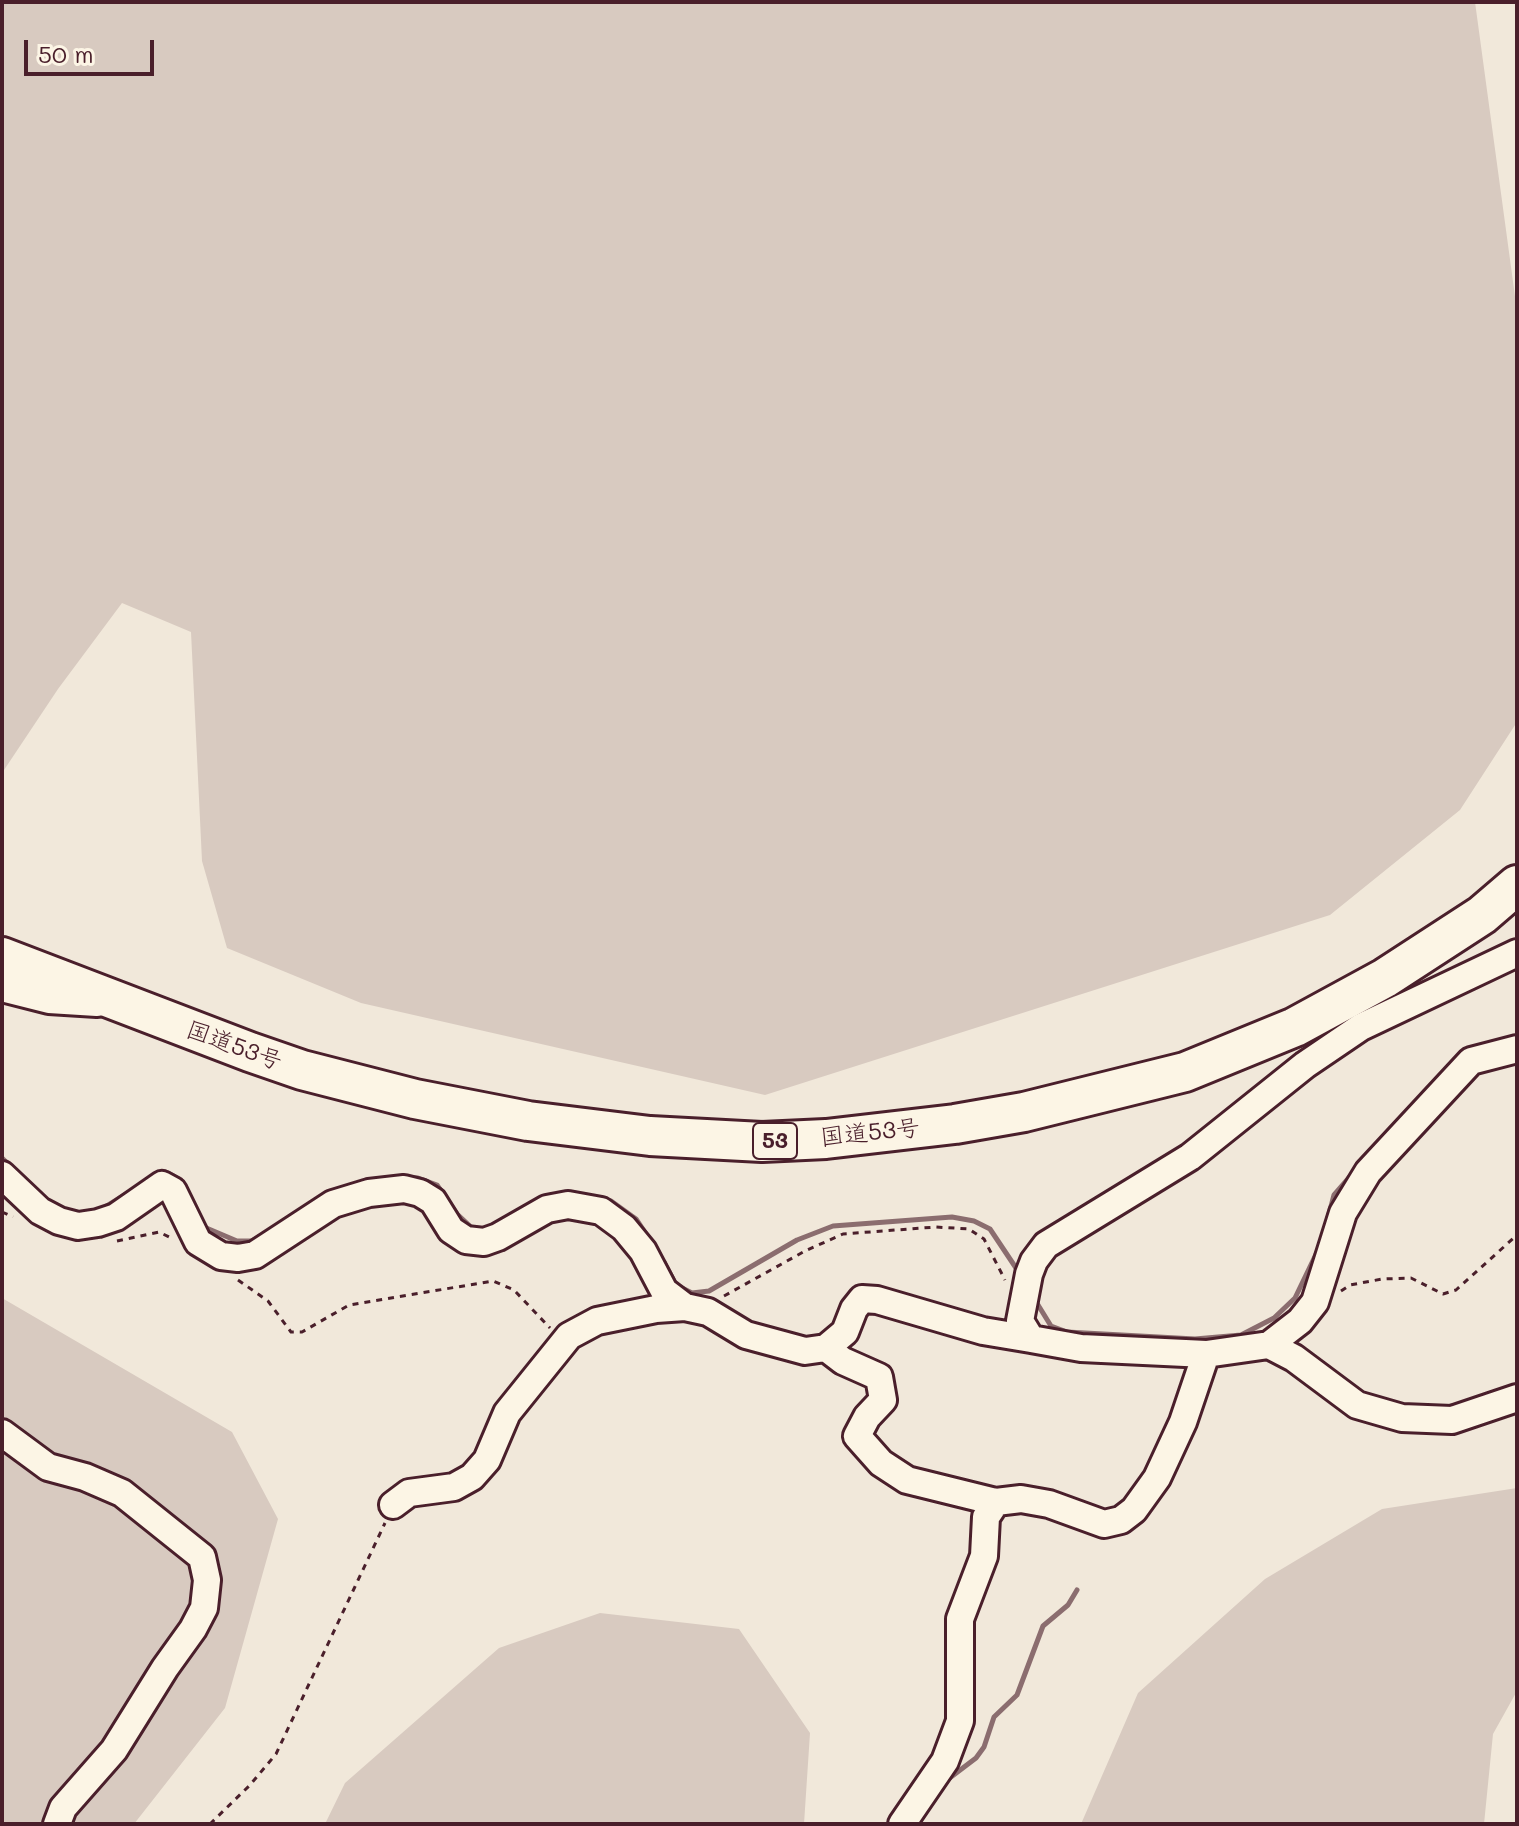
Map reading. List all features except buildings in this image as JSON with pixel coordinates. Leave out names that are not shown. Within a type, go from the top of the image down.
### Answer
[{"type":"highway","name":"国道53号","points":[[2,957],[302,1070],[470,1110],[543,1123],[650,1136],[762,1142],[826,1139],[955,1124],[1024,1112],[1185,1072],[1246,1049],[1339,1004],[1433,949],[1482,915],[1517,885]]},
{"type":"street","points":[[1031,1339],[1020,1321],[1029,1274],[1046,1245],[1190,1157],[1305,1065],[1361,1027],[1517,953]]},
{"type":"street","points":[[2,988],[49,1000],[125,1004]]},
{"type":"street","points":[[2,1175],[40,1211],[78,1226],[116,1217],[162,1185],[173,1191],[198,1242],[219,1255],[238,1258],[255,1255],[333,1204],[369,1193],[404,1189],[420,1193],[433,1201],[451,1230],[466,1240],[484,1242],[547,1209],[568,1205],[601,1211],[624,1228],[643,1251],[664,1291],[746,1335],[805,1351],[826,1348],[845,1332],[854,1309],[862,1299],[877,1300],[983,1331],[1081,1348],[1206,1354],[1269,1345],[1300,1321],[1315,1302],[1343,1213],[1368,1172],[1471,1061],[1517,1049]]},
{"type":"street","points":[[393,1505],[409,1493],[454,1487],[472,1477],[487,1460],[507,1413],[565,1340],[597,1321],[656,1309],[696,1310]]},
{"type":"street","points":[[1269,1345],[1294,1358],[1357,1405],[1402,1418],[1452,1420],[1517,1398]]},
{"type":"street","points":[[826,1348],[843,1361],[879,1377],[883,1400],[867,1417],[857,1436],[881,1463],[907,1480],[996,1502],[1021,1499],[1049,1504],[1104,1524],[1121,1520],[1134,1510],[1157,1478],[1183,1422],[1206,1354]]},
{"type":"street","points":[[2,1433],[48,1467],[85,1477],[122,1493],[202,1557],[207,1580],[204,1608],[193,1629],[114,1750],[63,1808],[57,1824]]},
{"type":"street","points":[[902,1824],[945,1761],[960,1721],[960,1619],[984,1556],[986,1517],[996,1502]]},
{"type":"path","points":[[696,1310],[843,1234],[936,1227],[969,1229],[984,1239],[1022,1309]]},
{"type":"path","points":[[1315,1302],[1329,1299],[1350,1285],[1382,1279],[1411,1278],[1443,1294],[1456,1290],[1517,1235]]},
{"type":"path","points":[[219,1255],[227,1273],[268,1301],[291,1332],[302,1332],[349,1305],[493,1281],[514,1290],[565,1340]]},
{"type":"path","points":[[210,1824],[276,1754],[393,1505]]},
{"type":"shaded area","points":[[2,2],[1475,2],[1517,311],[1517,722],[1460,810],[1330,915],[765,1095],[361,1003],[227,948],[202,861],[191,632],[122,603],[58,689],[2,773]]},
{"type":"shaded area","points":[[2,1298],[232,1432],[278,1519],[225,1708],[134,1824],[2,1824]]},
{"type":"shaded area","points":[[1517,1488],[1517,1691],[1493,1734],[1484,1824],[1081,1824],[1138,1693],[1265,1579],[1382,1509]]},
{"type":"shaded area","points":[[600,1613],[739,1629],[810,1733],[804,1824],[325,1824],[345,1783],[499,1648]]},
{"type":"waterway","points":[[1424,1092],[1459,1057]]},
{"type":"waterway","points":[[2,1158],[12,1168]]},
{"type":"waterway","points":[[1328,1218],[1334,1195],[1354,1172]]},
{"type":"waterway","points":[[163,1175],[168,1173],[181,1180],[183,1185]]},
{"type":"waterway","points":[[409,1178],[437,1185],[457,1214],[477,1229]]},
{"type":"waterway","points":[[100,1210],[129,1192]]},
{"type":"waterway","points":[[605,1200],[636,1219],[650,1240]]},
{"type":"waterway","points":[[664,1262],[676,1285],[692,1293],[709,1291],[797,1240],[833,1226],[952,1217],[974,1221],[990,1229],[1020,1274]]},
{"type":"waterway","points":[[204,1227],[237,1241],[252,1241],[264,1234]]},
{"type":"waterway","points":[[1035,1300],[1051,1326],[1067,1332],[1195,1339],[1241,1335],[1274,1318],[1295,1298],[1320,1246]]},
{"type":"waterway","points":[[947,1780],[976,1758],[984,1747],[994,1717],[1017,1695],[1043,1626],[1068,1605],[1077,1590]]}]
